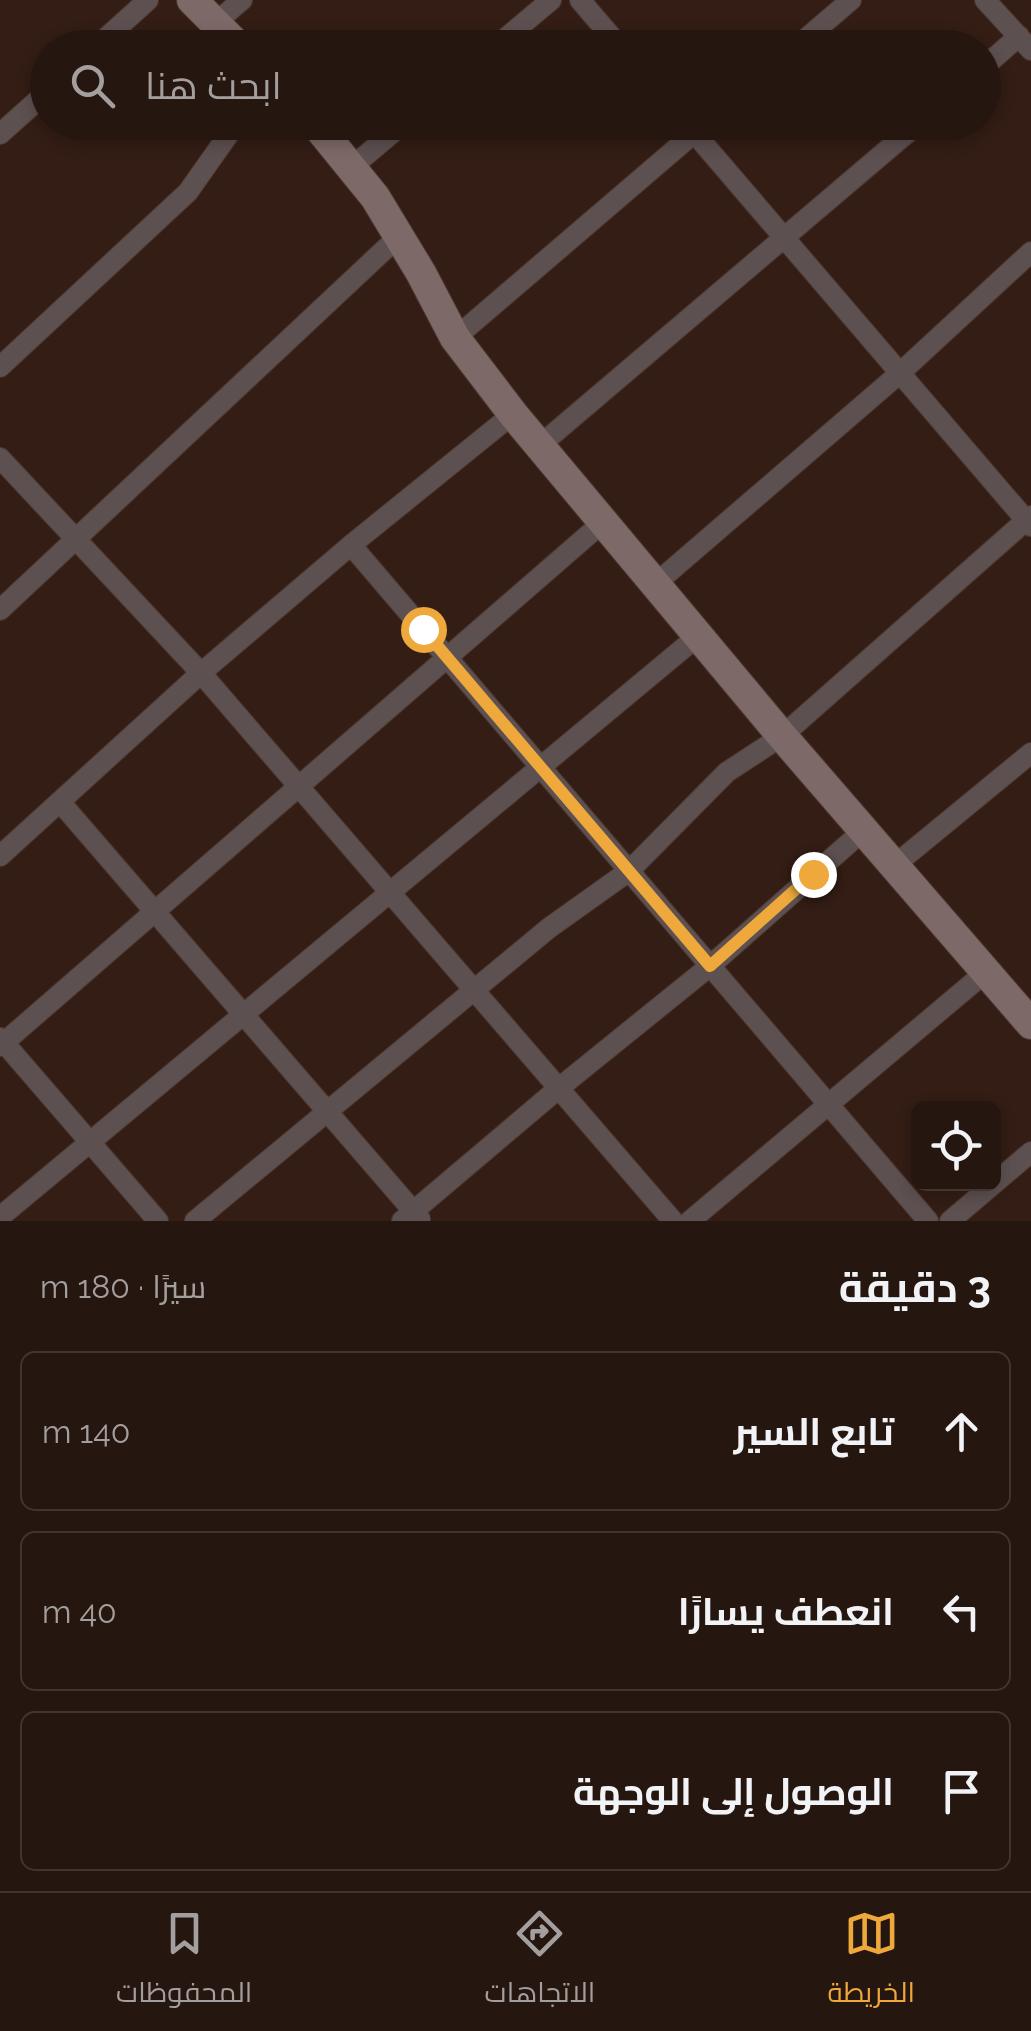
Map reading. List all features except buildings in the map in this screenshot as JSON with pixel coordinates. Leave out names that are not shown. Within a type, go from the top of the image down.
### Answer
[{"type":"street","points":[[115,30],[148,0]]},
{"type":"street","points":[[192,0],[220,30]]},
{"type":"street","points":[[214,24],[242,0]]},
{"type":"street","points":[[515,30],[551,0]]},
{"type":"street","points":[[580,0],[606,30]]},
{"type":"street","points":[[816,30],[851,0]]},
{"type":"street","points":[[985,0],[1025,43],[1001,57]]},
{"type":"street","points":[[0,134],[30,107]]},
{"type":"street","points":[[0,367],[188,192],[225,140]]},
{"type":"street","points":[[330,140],[352,166],[421,273],[454,338],[513,414],[782,736],[1030,1021]]},
{"type":"street","points":[[352,166],[383,140]]},
{"type":"street","points":[[454,338],[680,140]]},
{"type":"street","points":[[195,1221],[474,989],[588,898],[629,871],[727,772],[782,736],[1030,521],[784,238],[707,140]]},
{"type":"street","points":[[539,446],[899,140]]},
{"type":"street","points":[[0,610],[398,237]]},
{"type":"street","points":[[654,585],[900,373],[1031,252]]},
{"type":"street","points":[[0,856],[201,673],[350,545],[513,414]]},
{"type":"street","points":[[0,458],[201,673],[673,1221]]},
{"type":"street","points":[[158,1221],[1,1042],[602,523]]},
{"type":"street","points":[[350,545],[928,1221]]},
{"type":"street","points":[[0,1218],[698,636]]},
{"type":"street","points":[[896,864],[1031,753]]},
{"type":"street","points":[[61,803],[326,1111],[412,1218],[558,1088],[710,966],[865,829]]},
{"type":"street","points":[[690,1221],[987,972]]},
{"type":"street","points":[[950,1221],[1031,1152]]},
{"type":"route","points":[[423,629],[710,966],[813,874]]}]
